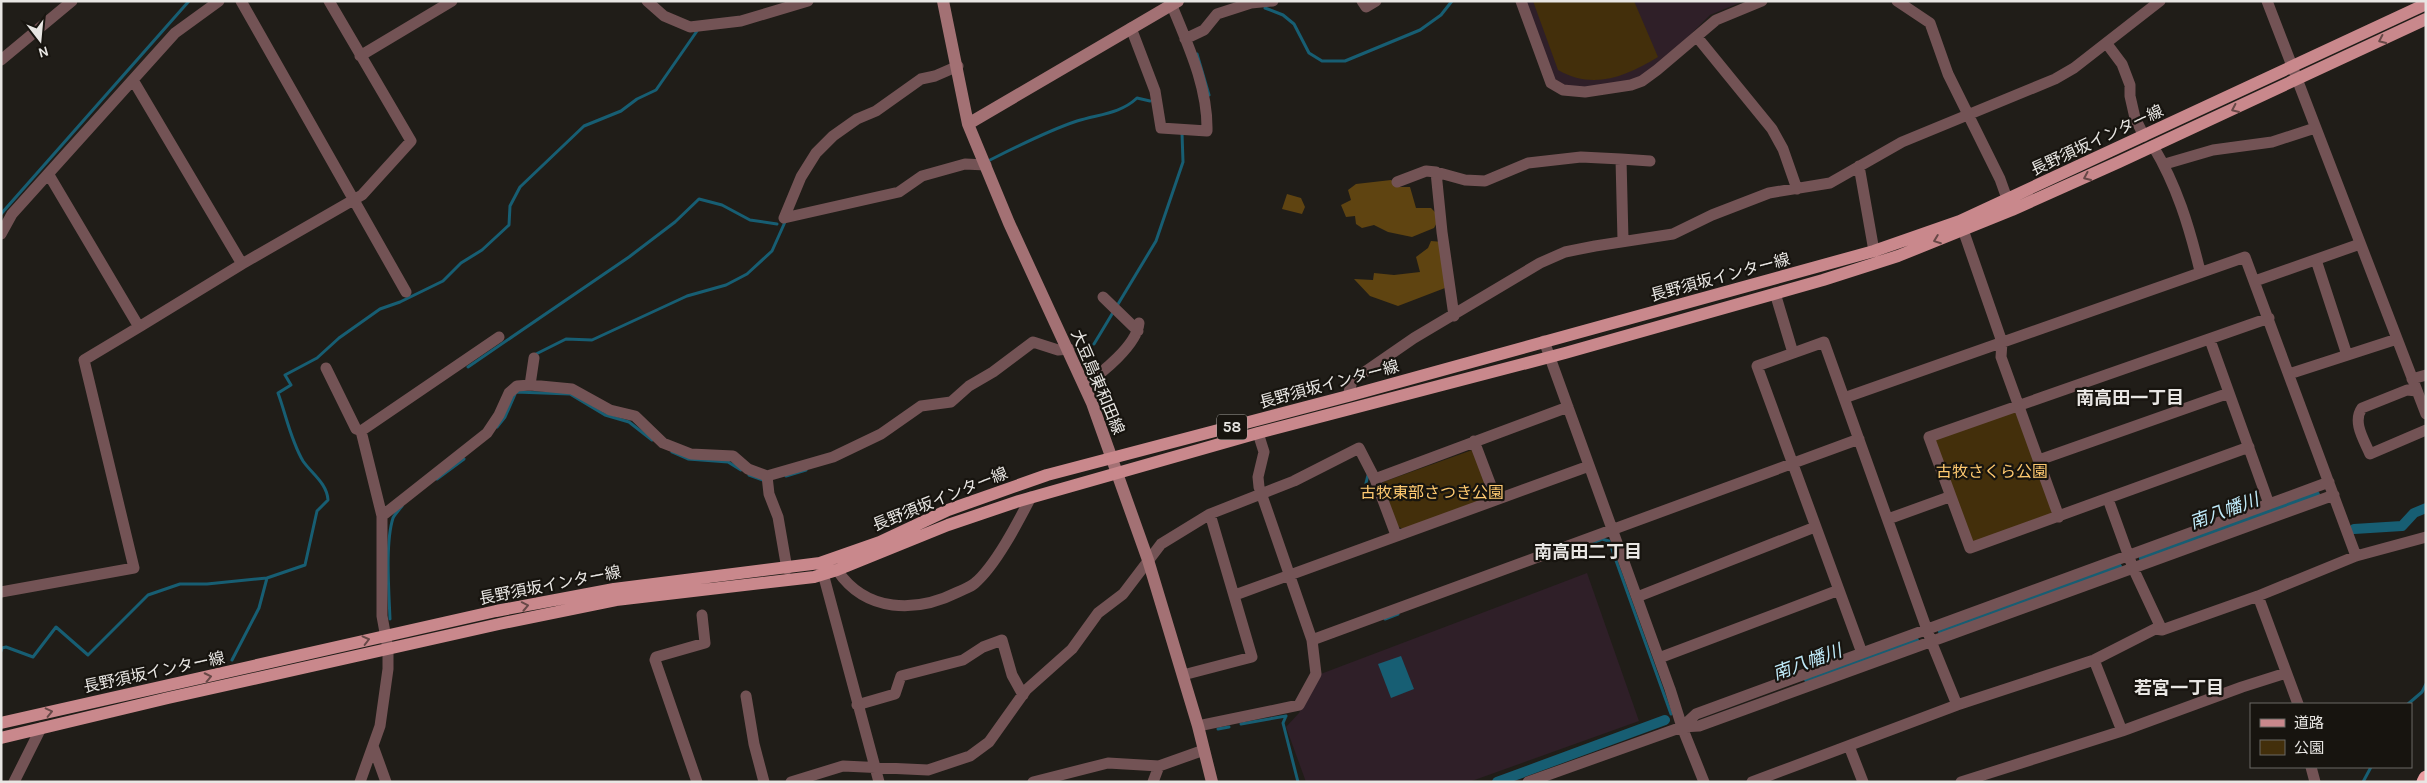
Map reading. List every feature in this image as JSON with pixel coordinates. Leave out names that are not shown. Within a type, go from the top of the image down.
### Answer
[{"type":"highway","points":[[2424,782],[2426,778]]},
{"type":"main road","name":"大豆島東和田線","points":[[943,1],[958,66],[968,124],[1009,224],[1069,349],[1112,458],[1148,560],[1198,726],[1212,782]]},
{"type":"main road","points":[[968,124],[1173,3]]},
{"type":"main road","name":"長野須坂インター線","points":[[2009,204],[2144,136],[2426,4]]},
{"type":"main road","name":"長野須坂インター線","points":[[1,723],[496,611],[614,589],[787,569],[836,570],[948,525],[1031,497],[1258,433],[1550,357],[1898,256],[2009,204],[2153,146],[2426,19]]},
{"type":"main road","name":"長野須坂インター線","points":[[1,738],[498,624],[616,600],[786,581],[822,569],[948,510],[1009,487],[1822,267],[1962,225]]},
{"type":"street","points":[[1,60],[72,1]]},
{"type":"street","points":[[1,234],[12,214],[175,33],[219,1]]},
{"type":"street","points":[[241,1],[406,292]]},
{"type":"street","points":[[1,592],[134,568],[84,360],[242,264],[362,195],[411,141],[328,1]]},
{"type":"street","points":[[360,56],[452,1]]},
{"type":"street","points":[[647,1],[664,16],[690,27],[741,21],[808,1]]},
{"type":"street","points":[[1184,39],[1204,30],[1217,14],[1251,3],[1273,1]]},
{"type":"street","points":[[1362,1],[1366,7],[1376,1]]},
{"type":"street","points":[[1521,1],[1551,83],[1563,90],[1585,92],[1631,85],[1642,81],[1716,20],[1762,1]]},
{"type":"street","points":[[1897,1],[1930,22],[1948,74],[2009,204]]},
{"type":"street","points":[[1348,396],[1352,381],[1414,338],[1454,316],[1540,263],[1566,252],[1623,240],[1673,234],[1712,215],[1769,193],[1830,184],[1902,142],[2055,79],[2074,68],[2095,50],[2107,44],[2160,1]]},
{"type":"street","points":[[2268,1],[2426,414]]},
{"type":"street","points":[[1131,28],[1155,91],[1161,128],[1207,132],[1208,113],[1203,87],[1184,39],[1173,3]]},
{"type":"street","points":[[1697,37],[1772,129],[1783,149],[1797,189]]},
{"type":"street","points":[[2107,44],[2122,64],[2130,85],[2130,96],[2135,118],[2144,136]]},
{"type":"street","points":[[958,66],[935,76],[921,78],[891,102],[857,119],[833,136],[816,153],[801,177],[784,218],[899,192],[922,176],[965,164],[986,165]]},
{"type":"street","points":[[133,80],[242,264]]},
{"type":"street","points":[[2164,164],[2214,150],[2272,142],[2315,128]]},
{"type":"street","points":[[2153,146],[2164,164],[2186,215],[2200,271]]},
{"type":"street","points":[[1396,182],[1426,171],[1465,180],[1485,181],[1528,163],[1581,158],[1650,161]]},
{"type":"street","points":[[1620,159],[1623,240]]},
{"type":"street","points":[[1859,166],[1874,251]]},
{"type":"street","points":[[1436,172],[1454,316]]},
{"type":"street","points":[[49,175],[139,327]]},
{"type":"street","points":[[1962,225],[2002,342],[2001,357],[2059,517]]},
{"type":"street","points":[[2255,281],[2360,244]]},
{"type":"street","points":[[1844,398],[2200,271],[2245,257],[2356,556]]},
{"type":"street","points":[[2316,260],[2347,355]]},
{"type":"street","points":[[1775,293],[1793,353]]},
{"type":"street","points":[[1084,385],[1103,373],[1139,327],[1103,298]]},
{"type":"street","points":[[2249,447],[1970,548],[1929,437],[2269,318]]},
{"type":"street","points":[[361,431],[500,337]]},
{"type":"street","points":[[2289,374],[2397,339]]},
{"type":"street","points":[[2210,340],[2269,504]]},
{"type":"street","points":[[1544,341],[1659,658],[1682,727],[1704,782]]},
{"type":"street","points":[[382,516],[486,433],[499,415],[509,393],[517,386],[530,385],[572,389],[610,410],[635,416],[663,443],[690,454],[732,456],[748,469],[767,476],[833,457],[881,434],[921,406],[951,402],[969,386],[993,372],[1033,342],[1058,350],[1069,349]]},
{"type":"street","points":[[1862,653],[1757,366],[1824,342],[1931,641],[1957,705]]},
{"type":"street","points":[[530,385],[534,358]]},
{"type":"street","points":[[326,368],[356,429],[361,431]]},
{"type":"street","points":[[2412,379],[2426,375]]},
{"type":"street","points":[[2417,391],[2406,390],[2362,408],[2358,414],[2358,422],[2370,454],[2426,430]]},
{"type":"street","points":[[2039,460],[2229,393]]},
{"type":"street","points":[[1375,479],[1568,407]]},
{"type":"street","points":[[360,782],[380,726],[388,669],[388,649],[382,616],[382,516],[361,431]]},
{"type":"street","points":[[1198,726],[1299,705],[1316,674],[1312,640],[1258,482],[1264,452],[1258,433]]},
{"type":"street","points":[[1312,640],[1859,439]]},
{"type":"street","points":[[1474,441],[1496,499]]},
{"type":"street","points":[[792,782],[843,766],[928,770],[970,756],[989,742],[1023,695],[1072,649],[1091,620],[1123,594],[1161,544],[1210,514],[1294,481],[1359,448],[1375,479],[1396,535]]},
{"type":"street","points":[[1235,595],[1589,466]]},
{"type":"street","points":[[767,476],[769,494],[778,517],[787,569]]},
{"type":"street","points":[[1682,727],[1696,714],[2329,482]]},
{"type":"street","points":[[1528,782],[1682,727],[1699,726],[2334,495]]},
{"type":"street","points":[[836,570],[859,593],[897,607],[918,606],[941,601],[975,584],[1014,532],[1031,497]]},
{"type":"street","points":[[1888,519],[1950,497]]},
{"type":"street","points":[[2108,499],[2132,568],[2162,630]]},
{"type":"street","points":[[1182,675],[1252,657],[1210,514]]},
{"type":"street","points":[[1637,597],[1816,527]]},
{"type":"street","points":[[1753,781],[1957,705],[2094,660],[2155,629],[2162,630],[2258,596],[2356,556],[2426,536]]},
{"type":"street","points":[[822,569],[879,782]]},
{"type":"street","points":[[1659,658],[1839,590]]},
{"type":"street","points":[[2258,596],[2298,703]]},
{"type":"street","points":[[697,782],[655,660],[656,657],[705,643],[702,615]]},
{"type":"street","points":[[858,705],[895,694],[901,676],[963,660],[983,647],[1002,640],[1012,675],[1023,695]]},
{"type":"street","points":[[2094,660],[2122,731]]},
{"type":"street","points":[[1961,782],[2122,731],[2242,686],[2286,673]]},
{"type":"street","points":[[746,696],[754,744],[764,782]]},
{"type":"street","points":[[14,782],[42,728]]},
{"type":"street","points":[[373,746],[386,782]]},
{"type":"street","points":[[1849,746],[1863,782]]},
{"type":"street","points":[[1033,782],[1108,763],[1159,766],[1204,750]]},
{"type":"street","points":[[1153,782],[1159,766]]},
{"type":"street","points":[[2312,768],[2315,782]]},
{"type":"shaded area","points":[[1525,1],[1744,1],[1710,15],[1668,57],[1637,79],[1580,88],[1563,87],[1554,80]]},
{"type":"shaded area","points":[[1391,180],[1400,187],[1410,187],[1416,208],[1431,208],[1440,217],[1434,228],[1412,237],[1388,232],[1374,225],[1362,228],[1356,224],[1355,216],[1346,217],[1341,205],[1351,200],[1348,190],[1356,184]]},
{"type":"shaded area","points":[[1287,194],[1301,198],[1305,207],[1302,214],[1282,209]]},
{"type":"shaded area","points":[[1431,241],[1443,242],[1445,288],[1398,306],[1370,296],[1354,279],[1373,280],[1374,273],[1394,275],[1420,272],[1416,257],[1428,248]]},
{"type":"shaded area","points":[[1587,573],[1639,721],[1469,782],[1306,782],[1286,727],[1299,713],[1318,675]]},
{"type":"green space","points":[[1533,1],[1634,1],[1658,57],[1633,70],[1609,78],[1596,80],[1571,76],[1558,70]]},
{"type":"green space","name":"古牧さくら公園","points":[[2019,404],[2059,517],[1970,548],[1929,437]]},
{"type":"green space","name":"古牧東部さつき公園","points":[[1475,449],[1490,493],[1489,498],[1403,529],[1397,526],[1383,482]]},
{"type":"water","points":[[1401,656],[1414,689],[1391,698],[1378,664]]},
{"type":"waterway","points":[[1,214],[189,1]]},
{"type":"waterway","points":[[1265,8],[1283,15],[1294,24],[1309,53],[1322,61],[1345,61],[1420,30],[1441,15],[1452,1]]},
{"type":"waterway","points":[[232,660],[259,608],[267,578],[305,565],[317,511],[328,500],[325,488],[303,461],[292,436],[278,393],[291,385],[285,375],[317,358],[339,338],[380,309],[400,302],[443,281],[461,263],[482,250],[509,225],[510,206],[520,187],[584,126],[621,111],[637,99],[656,90],[697,31]]},
{"type":"waterway","points":[[1197,54],[1209,95]]},
{"type":"waterway","points":[[990,160],[1066,125],[1124,107],[1137,98],[1150,101]]},
{"type":"waterway","points":[[1094,344],[1156,241],[1183,162],[1182,133]]},
{"type":"waterway","points":[[468,367],[629,257],[675,222],[699,199],[722,205],[750,220],[777,224]]},
{"type":"waterway","points":[[534,355],[566,339],[592,340],[687,296],[726,285],[747,274],[772,251],[785,222]]},
{"type":"waterway","points":[[497,427],[505,417],[516,392],[570,394],[605,415],[629,422],[652,440]]},
{"type":"waterway","points":[[672,452],[688,459],[728,462],[741,470]]},
{"type":"waterway","points":[[437,479],[464,459]]},
{"type":"waterway","points":[[786,476],[806,470]]},
{"type":"waterway","points":[[749,475],[763,480]]},
{"type":"waterway","points":[[1366,483],[1368,475]]},
{"type":"waterway","name":"南八幡川","points":[[2144,558],[2315,495]]},
{"type":"waterway","points":[[390,619],[389,541],[393,518],[402,506]]},
{"type":"waterway","name":"南八幡川","points":[[2354,529],[2402,526],[2414,513],[2426,508]]},
{"type":"waterway","points":[[1590,544],[1602,539],[1609,541],[1671,714]]},
{"type":"waterway","name":"南八幡川","points":[[1943,631],[2117,567]]},
{"type":"waterway","points":[[1,651],[2,648],[6,647],[33,657],[56,627],[88,655],[148,595],[180,584],[207,584],[267,578]]},
{"type":"waterway","points":[[1385,619],[1398,614]]},
{"type":"waterway","name":"南八幡川","points":[[1809,679],[1914,641]]},
{"type":"waterway","points":[[2409,703],[2422,692],[2426,684]]},
{"type":"waterway","points":[[1286,716],[1283,723],[1298,782]]},
{"type":"waterway","points":[[1241,724],[1286,716]]},
{"type":"waterway","name":"南八幡川","points":[[1497,782],[1665,720]]},
{"type":"waterway","points":[[1218,729],[1229,727]]},
{"type":"waterway","points":[[2363,782],[2370,768]]},
{"type":"district","name":"南高田一丁目","points":[[2130,398]]},
{"type":"district","name":"南高田二丁目","points":[[1588,552]]},
{"type":"district","name":"若宮一丁目","points":[[2179,688]]}]
